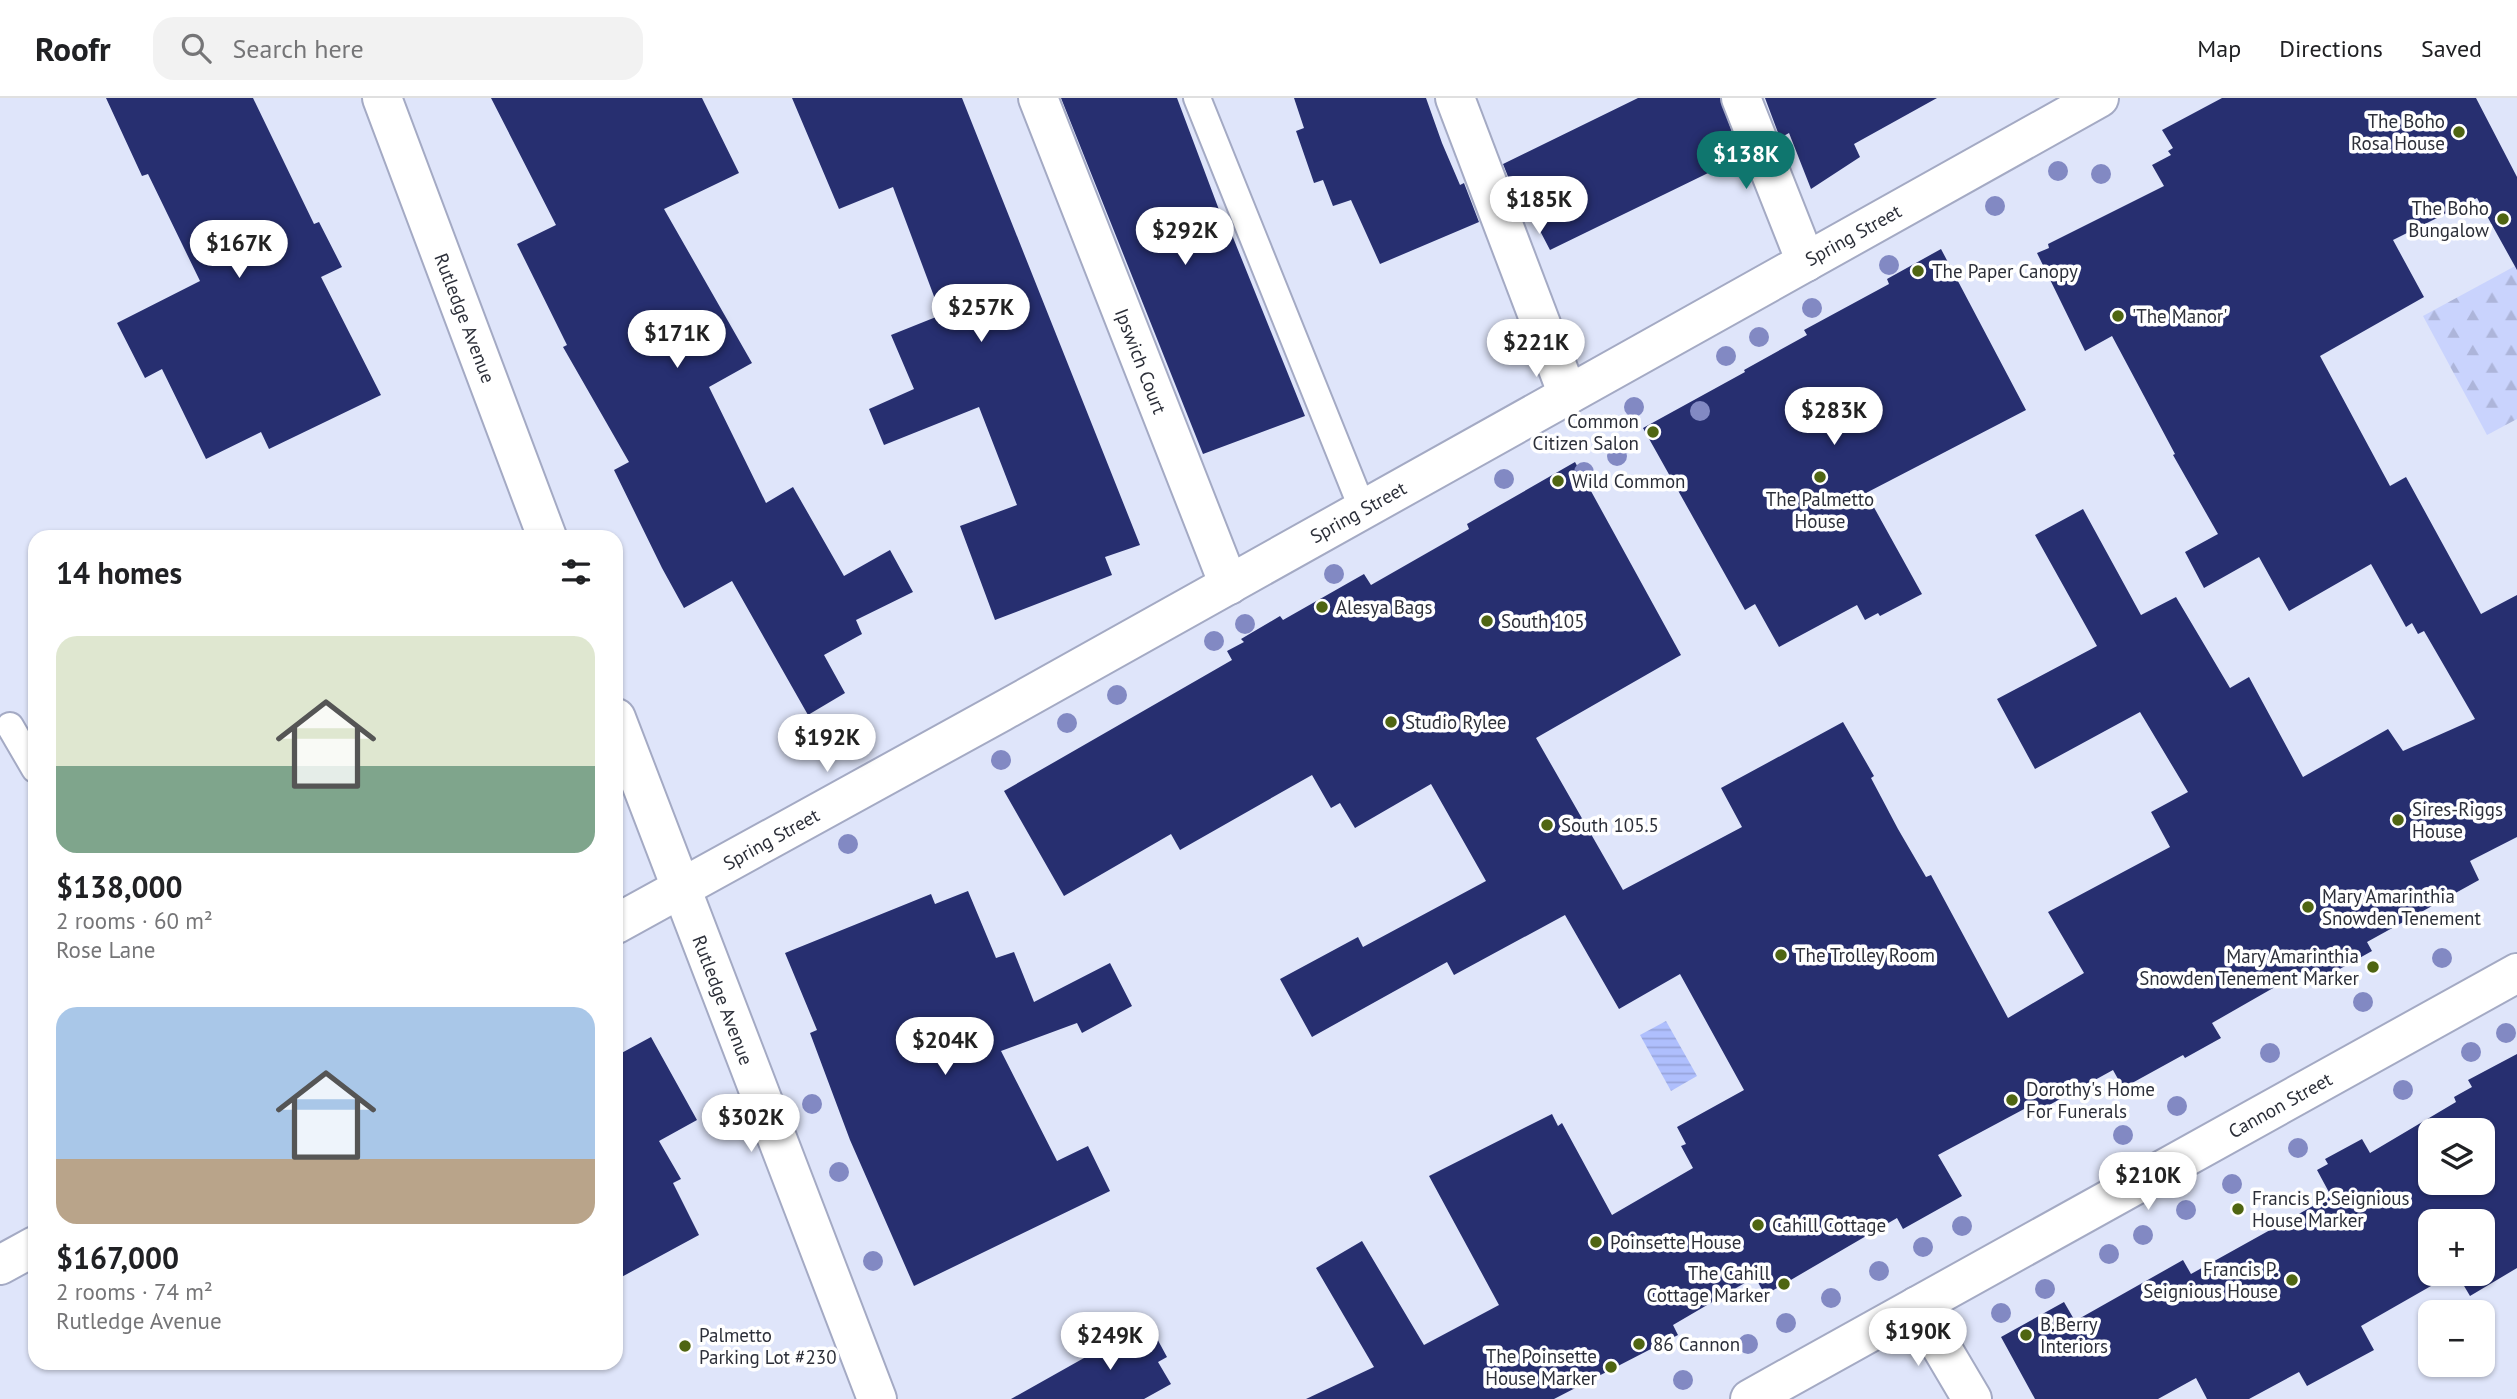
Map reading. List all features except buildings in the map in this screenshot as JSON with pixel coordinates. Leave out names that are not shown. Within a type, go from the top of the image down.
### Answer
[{"type":"main road","name":"Rutledge Avenue","points":[[382,98],[544,530]]},
{"type":"main road","name":"Ipswich Court","points":[[1038,98],[1229,585]]},
{"type":"main road","points":[[1455,98],[1568,395]]},
{"type":"main road","points":[[1741,98],[1806,262]]},
{"type":"main road","name":"Spring Street","points":[[623,919],[1229,585],[2099,98]]},
{"type":"main road","name":"Rutledge Avenue","points":[[623,737],[877,1399]]},
{"type":"main road","name":"Cannon Street","points":[[1750,1399],[2517,973]]},
{"type":"main road","points":[[0,1265],[28,1250]]},
{"type":"main road","points":[[1917,1306],[1972,1399]]},
{"type":"lane","points":[[1197,98],[1363,510]]},
{"type":"lane","points":[[10,726],[28,757]]},
{"type":"green space","points":[[2517,265],[2517,419],[2487,435],[2423,316]]},
{"type":"shaded area","points":[[1666,1021],[1697,1076],[1671,1091],[1640,1035]]},
{"type":"place","name":"The Boho Rosa House","points":[[2459,132]]},
{"type":"place","name":"The Boho Bungalow","points":[[2503,219]]},
{"type":"place","name":"The Paper Canopy","points":[[1918,271]]},
{"type":"place","name":"'The Manor'","points":[[2118,316]]},
{"type":"place","name":"Common Citizen Salon","points":[[1653,432]]},
{"type":"place","name":"The Palmetto House","points":[[1820,477]]},
{"type":"place","name":"Wild Common","points":[[1558,481]]},
{"type":"place","name":"Alesya Bags","points":[[1322,607]]},
{"type":"place","name":"South 105","points":[[1487,621]]},
{"type":"place","name":"Studio Rylee","points":[[1391,722]]},
{"type":"place","name":"Sires-Riggs House","points":[[2398,820]]},
{"type":"place","name":"South 105.5","points":[[1547,825]]},
{"type":"place","name":"Mary Amarinthia Snowden Tenement","points":[[2308,907]]},
{"type":"place","name":"The Trolley Room","points":[[1781,955]]},
{"type":"place","name":"Mary Amarinthia Snowden Tenement Marker","points":[[2373,967]]},
{"type":"place","name":"Dorothy's Home For Funerals","points":[[2012,1100]]},
{"type":"place","name":"Francis P. Seignious House Marker","points":[[2238,1209]]},
{"type":"place","name":"Cahill Cottage","points":[[1758,1225]]},
{"type":"place","name":"Poinsette House","points":[[1596,1242]]},
{"type":"place","name":"Francis P. Seignious House","points":[[2292,1280]]},
{"type":"place","name":"The Cahill Cottage Marker","points":[[1784,1284]]},
{"type":"place","name":"B.Berry Interiors","points":[[2026,1335]]},
{"type":"place","name":"86 Cannon","points":[[1639,1344]]},
{"type":"place","name":"Palmetto Parking Lot #230","points":[[685,1346]]},
{"type":"place","name":"The Poinsette House Marker","points":[[1611,1367]]}]
